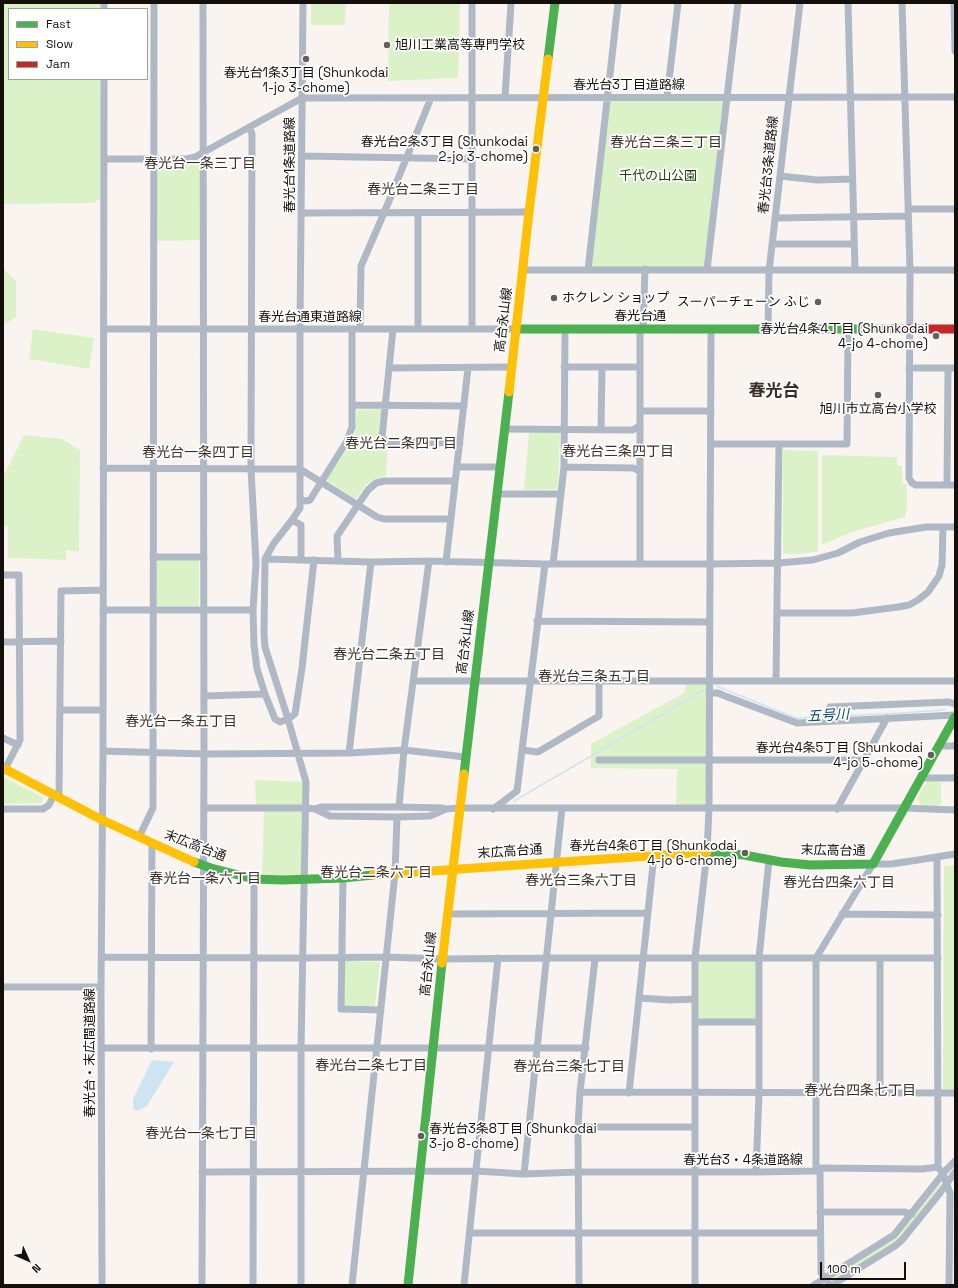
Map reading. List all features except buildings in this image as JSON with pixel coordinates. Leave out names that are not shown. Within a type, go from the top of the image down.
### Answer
[{"type":"street","points":[[139,838],[153,808],[154,3]]},
{"type":"street","points":[[202,1285],[204,866],[203,3]]},
{"type":"street","name":"春光台1条道路線","points":[[300,500],[303,3]]},
{"type":"street","points":[[472,3],[472,329]]},
{"type":"street","points":[[505,97],[511,3]]},
{"type":"street","name":"高台永山線","points":[[408,1285],[459,808],[498,494],[529,212],[555,3]]},
{"type":"street","points":[[588,270],[618,3]]},
{"type":"street","points":[[667,97],[678,3]]},
{"type":"street","points":[[707,270],[738,3]]},
{"type":"street","name":"春光台3条道路線","points":[[768,330],[769,271],[800,3]]},
{"type":"street","points":[[848,3],[855,270]]},
{"type":"street","points":[[902,3],[910,270],[909,478],[912,483],[916,485],[955,485]]},
{"type":"street","points":[[954,3],[955,51]]},
{"type":"street","name":"春光台・末広間道路線","points":[[102,1285],[101,987],[103,752],[104,80]]},
{"type":"street","name":"春光台3丁目道路線","points":[[302,98],[726,96],[955,97]]},
{"type":"street","points":[[104,159],[187,159],[203,152],[302,98]]},
{"type":"street","points":[[360,329],[360,266],[407,157],[430,98]]},
{"type":"street","points":[[249,127],[252,134],[251,469],[256,564],[254,610],[255,653],[257,669],[265,694],[275,719],[280,722],[295,714],[302,668],[314,560]]},
{"type":"street","points":[[302,156],[472,159]]},
{"type":"street","points":[[780,176],[817,180],[852,179]]},
{"type":"street","points":[[775,218],[853,217],[955,209]]},
{"type":"street","points":[[302,213],[529,212]]},
{"type":"street","points":[[418,213],[418,329]]},
{"type":"street","points":[[772,244],[854,244]]},
{"type":"street","points":[[640,563],[640,367],[645,269]]},
{"type":"street","points":[[523,270],[955,270]]},
{"type":"street","name":"春光台通東道路線","points":[[104,329],[516,329]]},
{"type":"street","points":[[302,1285],[302,1048],[304,879],[307,808],[306,782],[265,647],[266,559],[274,543],[300,508],[300,500],[310,500],[347,441],[352,427],[353,405],[352,329]]},
{"type":"street","points":[[393,329],[382,437],[386,442],[460,443]]},
{"type":"street","name":"春光台通","points":[[516,329],[955,330]]},
{"type":"street","points":[[553,564],[564,467],[565,329]]},
{"type":"street","points":[[695,1285],[695,958],[709,808],[711,329]]},
{"type":"street","points":[[711,444],[847,444],[848,330]]},
{"type":"street","points":[[564,367],[640,367]]},
{"type":"street","points":[[389,368],[511,368]]},
{"type":"street","points":[[446,562],[468,368]]},
{"type":"street","points":[[601,429],[602,368]]},
{"type":"street","points":[[909,368],[951,368],[947,485]]},
{"type":"street","points":[[353,405],[464,406]]},
{"type":"street","points":[[640,411],[711,411]]},
{"type":"street","points":[[504,429],[633,430],[640,425]]},
{"type":"street","points":[[776,680],[779,444]]},
{"type":"street","points":[[457,467],[500,467]]},
{"type":"street","points":[[564,467],[633,468],[640,471]]},
{"type":"street","points":[[103,468],[300,469],[377,517],[384,519],[451,519]]},
{"type":"street","points":[[338,561],[337,536],[368,490],[376,483],[385,481],[456,481]]},
{"type":"street","points":[[498,494],[561,494]]},
{"type":"street","points":[[292,520],[301,525],[301,560]]},
{"type":"street","points":[[266,559],[545,564],[778,563],[813,560],[838,553],[860,542],[889,533],[926,527],[955,527]]},
{"type":"street","points":[[777,613],[852,613],[909,605],[928,592],[938,576],[942,565],[943,528]]},
{"type":"street","points":[[153,557],[204,557]]},
{"type":"street","points":[[349,753],[371,562]]},
{"type":"street","points":[[400,807],[404,750],[429,562]]},
{"type":"street","points":[[493,809],[517,791],[545,564]]},
{"type":"street","points":[[3,575],[19,575],[20,740],[4,769]]},
{"type":"street","points":[[3,809],[43,809],[57,797],[60,710],[61,591],[103,590]]},
{"type":"street","points":[[103,610],[254,610]]},
{"type":"street","points":[[537,621],[710,622]]},
{"type":"street","points":[[3,642],[61,641]]},
{"type":"street","points":[[414,681],[686,682],[709,680],[955,680]]},
{"type":"street","points":[[522,750],[538,752],[599,716],[599,682]]},
{"type":"street","points":[[709,693],[718,693],[796,723],[955,716]]},
{"type":"street","points":[[204,696],[265,694]]},
{"type":"street","points":[[830,708],[949,702],[955,704]]},
{"type":"street","points":[[60,710],[102,710]]},
{"type":"street","name":"末広高台通","points":[[4,769],[152,844],[204,866],[254,879],[343,878],[395,873],[706,852],[744,855],[810,865],[872,864],[955,716]]},
{"type":"street","points":[[837,809],[887,718]]},
{"type":"street","points":[[3,738],[18,745]]},
{"type":"street","points":[[938,746],[955,746]]},
{"type":"street","points":[[103,752],[204,754],[349,753],[404,750],[465,757]]},
{"type":"street","points":[[599,760],[864,760]]},
{"type":"street","points":[[921,778],[955,778]]},
{"type":"street","points":[[204,808],[904,808],[955,810]]},
{"type":"street","points":[[524,1174],[562,808]]},
{"type":"street","points":[[315,809],[330,816],[397,817],[430,816],[446,809]]},
{"type":"street","points":[[352,1285],[395,873],[397,817]]},
{"type":"street","points":[[152,844],[152,1049]]},
{"type":"street","points":[[816,958],[872,864],[891,864],[955,854]]},
{"type":"street","points":[[629,1092],[654,855]]},
{"type":"street","points":[[937,857],[938,1167],[943,1174],[950,1193],[952,1242],[949,1285]]},
{"type":"street","points":[[756,1172],[759,1093],[759,958],[769,860]]},
{"type":"street","points":[[343,878],[341,1009],[381,1010]]},
{"type":"street","points":[[253,1285],[252,1049],[254,879]]},
{"type":"street","points":[[448,914],[648,913]]},
{"type":"street","points":[[842,914],[938,914]]},
{"type":"street","points":[[102,957],[386,957],[443,959],[938,958]]},
{"type":"street","points":[[464,1285],[498,958]]},
{"type":"street","points":[[579,1285],[578,1127],[580,1092],[595,958]]},
{"type":"street","name":"春光台3・4条道路線","points":[[202,1172],[476,1171],[524,1174],[579,1172],[756,1172],[818,1170],[816,1093],[816,958]]},
{"type":"street","points":[[880,958],[880,1093]]},
{"type":"street","points":[[3,987],[101,987]]},
{"type":"street","points":[[639,998],[670,1000],[695,999]]},
{"type":"street","points":[[695,1022],[759,1022]]},
{"type":"street","points":[[102,1048],[586,1048]]},
{"type":"street","points":[[580,1092],[955,1093]]},
{"type":"street","points":[[578,1127],[695,1127]]},
{"type":"street","points":[[814,1285],[825,1277],[889,1240],[955,1161]]},
{"type":"street","points":[[938,1167],[922,1169],[818,1170],[821,1272],[831,1285],[895,1246],[902,1240],[955,1172]]},
{"type":"street","points":[[820,1212],[904,1212],[912,1214]]},
{"type":"street","points":[[470,1233],[820,1233]]},
{"type":"green space","points":[[3,3],[107,3],[107,8],[8,8],[8,80],[106,80],[100,199],[93,203],[3,204]]},
{"type":"green space","points":[[311,3],[346,3],[345,25],[311,25]]},
{"type":"green space","points":[[389,3],[460,3],[458,78],[388,81]]},
{"type":"green space","name":"千代の山公園","points":[[609,101],[725,101],[705,268],[590,268]]},
{"type":"green space","points":[[203,152],[204,240],[155,241],[154,160],[187,159]]},
{"type":"green space","points":[[3,268],[16,281],[16,317],[3,325]]},
{"type":"green space","points":[[33,329],[94,338],[89,369],[29,359]]},
{"type":"green space","points":[[381,409],[378,436],[382,443],[388,447],[386,476],[376,479],[366,485],[356,499],[326,480],[346,451],[355,433],[357,410]]},
{"type":"green space","points":[[529,433],[560,433],[558,489],[524,490]]},
{"type":"green space","points":[[24,435],[62,439],[80,450],[79,552],[66,550],[66,560],[8,558],[8,526],[3,526],[3,477]]},
{"type":"green space","points":[[783,450],[818,451],[818,551],[801,554],[783,554]]},
{"type":"green space","points":[[822,455],[897,457],[897,466],[902,466],[902,483],[907,484],[907,509],[905,517],[852,532],[824,544],[822,543]]},
{"type":"green space","points":[[157,560],[199,560],[199,606],[157,606]]},
{"type":"green space","points":[[709,680],[709,808],[676,808],[677,769],[591,768],[591,744],[684,693],[686,681]]},
{"type":"green space","points":[[3,777],[43,797],[42,803],[3,804]]},
{"type":"green space","points":[[255,780],[306,782],[304,879],[262,879],[264,809],[256,809]]},
{"type":"green space","points":[[927,781],[941,782],[941,805],[922,805],[917,799]]},
{"type":"green space","points":[[955,865],[955,1091],[943,1091],[944,866]]},
{"type":"green space","points":[[695,958],[759,958],[759,1022],[695,1022]]},
{"type":"green space","points":[[345,961],[380,962],[375,1006],[343,1006]]},
{"type":"green space","points":[[940,1184],[942,1188],[901,1240],[833,1279],[832,1277],[897,1236]]},
{"type":"water","points":[[152,1060],[174,1062],[147,1106],[137,1111],[133,1109],[133,1099]]},
{"type":"waterway","name":"五号川","points":[[716,686],[796,718],[945,710]]},
{"type":"waterway","name":"五号川","points":[[514,801],[704,690]]},
{"type":"traffic: fast","points":[[548,59],[555,3]]},
{"type":"traffic: fast","points":[[516,329],[892,329]]},
{"type":"traffic: fast","points":[[464,774],[509,392]]},
{"type":"traffic: fast","points":[[707,852],[744,855],[781,862],[810,865],[873,864],[955,717]]},
{"type":"traffic: fast","points":[[194,862],[254,879],[282,880],[343,878],[373,875]]},
{"type":"traffic: fast","points":[[408,1285],[442,963]]},
{"type":"traffic: slow","points":[[509,392],[548,59]]},
{"type":"traffic: slow","points":[[3,768],[102,820],[194,862]]},
{"type":"traffic: slow","points":[[442,963],[464,774]]},
{"type":"traffic: slow","points":[[373,875],[707,852]]},
{"type":"traffic: jam","points":[[892,329],[955,329]]},
{"type":"place","name":"旭川工業高等専門学校","points":[[387,45]]},
{"type":"place","name":"春光台1条3丁目 (Shunkodai 1-jo 3-chome)","points":[[306,59]]},
{"type":"place","name":"春光台2条3丁目 (Shunkodai 2-jo 3-chome)","points":[[536,149]]},
{"type":"place","name":"ホクレン ショップ","points":[[554,298]]},
{"type":"place","name":"スーパーチェーン ふじ","points":[[818,302]]},
{"type":"place","name":"春光台4条4丁目 (Shunkodai 4-jo 4-chome)","points":[[936,336]]},
{"type":"place","name":"旭川市立高台小学校","points":[[878,395]]},
{"type":"place","name":"春光台4条5丁目 (Shunkodai 4-jo 5-chome)","points":[[931,755]]},
{"type":"place","name":"春光台4条6丁目 (Shunkodai 4-jo 6-chome)","points":[[745,853]]},
{"type":"place","name":"春光台3条8丁目 (Shunkodai 3-jo 8-chome)","points":[[421,1136]]},
{"type":"district","name":"春光台三条三丁目","points":[[666,143]]},
{"type":"district","name":"春光台一条三丁目","points":[[200,164]]},
{"type":"district","name":"春光台二条三丁目","points":[[423,190]]},
{"type":"district","name":"春光台","points":[[774,391]]},
{"type":"district","name":"春光台二条四丁目","points":[[401,444]]},
{"type":"district","name":"春光台三条四丁目","points":[[618,452]]},
{"type":"district","name":"春光台一条四丁目","points":[[198,453]]},
{"type":"district","name":"春光台二条五丁目","points":[[389,655]]},
{"type":"district","name":"春光台三条五丁目","points":[[594,677]]},
{"type":"district","name":"春光台一条五丁目","points":[[181,722]]},
{"type":"district","name":"春光台二条六丁目","points":[[376,873]]},
{"type":"district","name":"春光台一条六丁目","points":[[205,879]]},
{"type":"district","name":"春光台三条六丁目","points":[[581,881]]},
{"type":"district","name":"春光台四条六丁目","points":[[839,883]]},
{"type":"district","name":"春光台二条七丁目","points":[[371,1066]]},
{"type":"district","name":"春光台三条七丁目","points":[[569,1067]]},
{"type":"district","name":"春光台四条七丁目","points":[[860,1091]]},
{"type":"district","name":"春光台一条七丁目","points":[[201,1134]]}]
